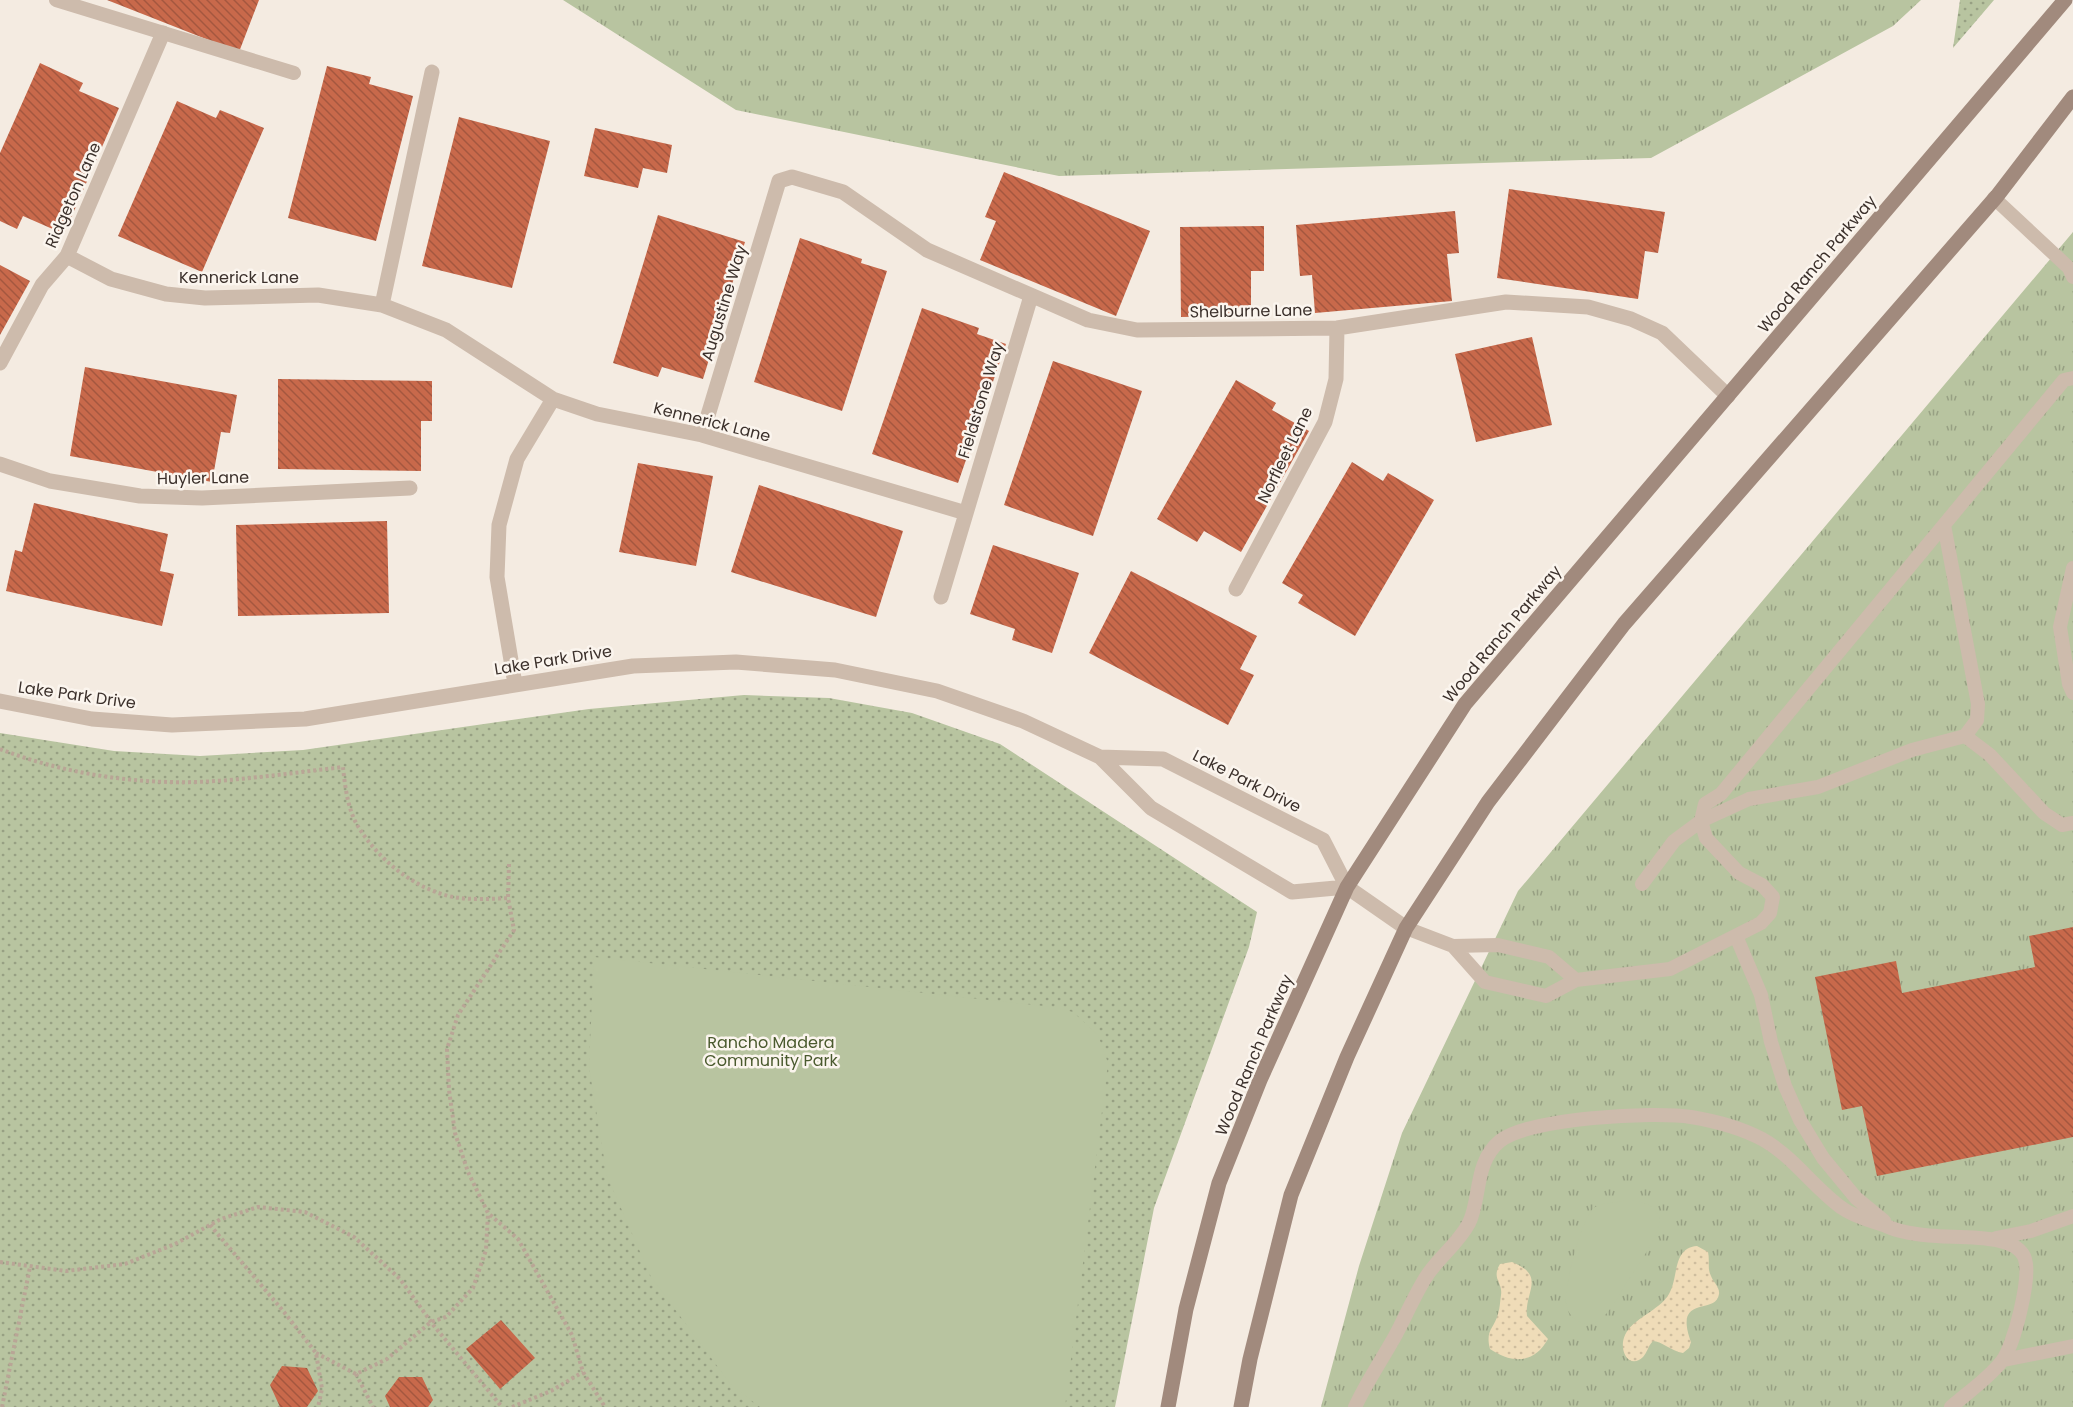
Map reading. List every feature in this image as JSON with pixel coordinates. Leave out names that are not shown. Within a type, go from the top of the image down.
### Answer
[{"type":"main road","name":"Wood Ranch Parkway","points":[[1168,1407],[1186,1309],[1219,1183],[1260,1080],[1347,887],[1465,704],[2065,0]]},
{"type":"main road","points":[[1241,1407],[1250,1359],[1292,1195],[1347,1057],[1406,928],[1488,802],[1624,624],[1994,198],[2073,97]]},
{"type":"street","name":"Ridgeton Lane","points":[[0,363],[42,285],[67,256],[163,33]]},
{"type":"street","points":[[382,305],[432,72]]},
{"type":"street","name":"Shelburne Lane","points":[[779,182],[792,177],[843,192],[927,250],[1088,320],[1137,330],[1337,328],[1506,302],[1588,307],[1631,319],[1662,333],[1728,396]]},
{"type":"street","name":"Augustine Way","points":[[702,435],[779,182]]},
{"type":"street","name":"Kennerick Lane","points":[[67,256],[111,279],[166,294],[205,298],[318,295],[382,305],[446,330],[554,399],[597,414],[702,435],[966,513]]},
{"type":"street","name":"Fieldstone Way","points":[[966,513],[1031,296]]},
{"type":"street","name":"Norfleet Lane","points":[[1236,589],[1325,422],[1336,379],[1337,328]]},
{"type":"street","points":[[515,684],[497,577],[499,525],[517,459],[554,399]]},
{"type":"street","name":"Huyler Lane","points":[[0,464],[50,481],[140,496],[202,498],[410,488]]},
{"type":"street","points":[[941,597],[966,513]]},
{"type":"street","name":"Lake Park Drive","points":[[0,701],[92,719],[172,725],[305,719],[633,666],[736,662],[835,670],[937,691],[1023,721],[1101,757],[1151,808],[1292,892],[1347,887]]},
{"type":"street","name":"Lake Park Drive","points":[[1101,757],[1163,759],[1323,840],[1347,887],[1406,928]]},
{"type":"lane","points":[[56,0],[294,73]]},
{"type":"lane","points":[[1994,198],[2069,268],[2073,277]]},
{"type":"lane","points":[[1453,946],[1485,982],[1546,996],[1576,980],[1670,969],[1761,923],[1770,913],[1773,897],[1762,885],[1739,873],[1706,838],[1701,821],[1705,804],[1721,794],[2064,380],[2073,378]]},
{"type":"lane","points":[[1642,884],[1674,841],[1701,821],[1749,799],[1818,787],[1912,750],[1965,736],[1977,720],[1978,704],[1944,525]]},
{"type":"lane","points":[[2073,568],[2060,627],[2069,684],[2073,693]]},
{"type":"lane","points":[[1965,736],[1990,755],[2043,813],[2062,825],[2073,823]]},
{"type":"lane","points":[[1406,928],[1453,946],[1498,945],[1549,957],[1576,980]]},
{"type":"lane","points":[[1736,936],[1761,995],[1771,1042],[1785,1086],[1800,1120],[1823,1158],[1856,1198],[1895,1230]]},
{"type":"lane","points":[[1355,1407],[1427,1276],[1471,1220],[1479,1179],[1490,1153],[1498,1142],[1532,1126],[1566,1121],[1662,1115],[1690,1117],[1724,1125],[1763,1140],[1845,1210],[1895,1230],[1942,1237],[1991,1239],[2007,1243],[2019,1250],[2025,1259],[2022,1301],[2004,1360],[1951,1407]]},
{"type":"lane","points":[[1991,1239],[2031,1231],[2073,1216]]},
{"type":"lane","points":[[2004,1360],[2073,1346]]},
{"type":"path","points":[[0,749],[31,761],[87,774],[150,780],[213,781],[343,767],[346,795],[358,828],[401,874],[430,890],[454,897],[508,898]]},
{"type":"path","points":[[509,864],[508,898],[514,930],[458,1015],[447,1049],[449,1090],[455,1133],[468,1172],[488,1213],[518,1239],[572,1335],[583,1372],[605,1407]]},
{"type":"path","points":[[0,1262],[66,1271],[125,1264],[175,1244],[221,1219],[258,1207],[305,1212],[354,1237],[400,1280],[431,1322],[502,1407]]},
{"type":"path","points":[[356,1374],[387,1359],[431,1322],[446,1317],[473,1288],[486,1250],[488,1213]]},
{"type":"path","points":[[210,1225],[316,1353],[356,1374],[373,1407]]},
{"type":"path","points":[[2,1407],[30,1267]]},
{"type":"path","points":[[316,1353],[322,1389],[318,1407]]},
{"type":"path","points":[[512,1407],[551,1391],[583,1372]]},
{"type":"green space","points":[[563,0],[1921,0],[1893,26],[1651,158],[1059,176],[736,110]]},
{"type":"green space","points":[[1960,0],[1994,0],[1953,48]]},
{"type":"green space","points":[[2073,232],[2073,1407],[1321,1407],[1359,1266],[1402,1133],[1518,891]]},
{"type":"green space","name":"Rancho Madera Community Park","points":[[744,695],[829,698],[912,713],[1000,744],[1257,912],[1249,947],[1154,1208],[1115,1407],[0,1407],[0,733],[114,751],[200,756],[303,750],[589,709]]},
{"type":"green space","points":[[594,957],[1053,1007],[1073,1012],[1098,1035],[1108,1063],[1065,1407],[760,1407],[732,1386],[651,1277],[607,1176],[589,1067]]},
{"type":"green space","points":[[1622,1201],[1639,1201],[1649,1205],[1660,1218],[1658,1226],[1646,1253],[1611,1308],[1593,1324],[1586,1324],[1571,1316],[1566,1303],[1575,1252],[1585,1223],[1595,1207]]},
{"type":"sand","points":[[1697,1246],[1708,1252],[1710,1273],[1719,1294],[1711,1304],[1691,1311],[1687,1317],[1691,1342],[1689,1348],[1683,1353],[1653,1341],[1643,1357],[1638,1360],[1629,1360],[1623,1347],[1625,1335],[1634,1324],[1665,1300],[1672,1287],[1677,1264],[1683,1252]]},
{"type":"sand","points":[[1512,1262],[1529,1273],[1532,1285],[1527,1316],[1548,1339],[1536,1353],[1522,1359],[1498,1354],[1490,1349],[1489,1343],[1489,1334],[1499,1312],[1500,1304],[1498,1269],[1500,1264]]},
{"type":"building","points":[[107,0],[259,0],[239,52]]},
{"type":"building","points":[[40,63],[83,83],[79,91],[119,108],[64,234],[23,216],[17,229],[0,221],[0,153]]},
{"type":"building","points":[[327,66],[371,77],[369,84],[413,96],[376,241],[288,218]]},
{"type":"building","points":[[177,101],[216,118],[220,110],[264,128],[202,272],[118,236]]},
{"type":"building","points":[[459,117],[550,141],[512,288],[422,266]]},
{"type":"building","points":[[595,128],[672,145],[667,173],[643,168],[638,188],[584,176]]},
{"type":"building","points":[[1004,172],[1150,231],[1116,316],[980,260],[996,221],[985,217]]},
{"type":"building","points":[[1509,189],[1665,212],[1658,253],[1645,251],[1638,299],[1497,278]]},
{"type":"building","points":[[1455,211],[1459,253],[1447,254],[1452,301],[1315,313],[1312,275],[1300,276],[1296,225]]},
{"type":"building","points":[[658,215],[745,242],[703,379],[662,367],[658,377],[613,363]]},
{"type":"building","points":[[1264,226],[1264,271],[1251,271],[1251,316],[1181,317],[1180,227]]},
{"type":"building","points":[[800,238],[862,259],[861,263],[887,271],[842,411],[754,382]]},
{"type":"building","points":[[0,265],[30,281],[0,335]]},
{"type":"building","points":[[922,308],[979,328],[977,334],[1006,344],[958,483],[872,454]]},
{"type":"building","points":[[1532,337],[1552,425],[1476,442],[1455,354]]},
{"type":"building","points":[[1053,361],[1142,391],[1093,536],[1004,505]]},
{"type":"building","points":[[85,367],[237,395],[230,433],[221,432],[212,482],[70,456]]},
{"type":"building","points":[[278,379],[432,381],[432,421],[421,421],[421,471],[278,469]]},
{"type":"building","points":[[1236,380],[1276,403],[1272,410],[1309,431],[1241,552],[1204,531],[1197,542],[1157,519]]},
{"type":"building","points":[[1352,462],[1383,481],[1388,473],[1434,500],[1355,636],[1298,603],[1303,595],[1282,583]]},
{"type":"building","points":[[638,463],[713,476],[696,566],[619,552]]},
{"type":"building","points":[[759,485],[903,531],[876,617],[731,572]]},
{"type":"building","points":[[34,503],[168,534],[160,571],[174,574],[162,626],[6,591],[15,550],[22,552]]},
{"type":"building","points":[[387,521],[389,613],[238,616],[236,525]]},
{"type":"building","points":[[993,545],[1079,573],[1052,653],[1012,640],[1015,629],[970,614]]},
{"type":"building","points":[[1131,571],[1257,636],[1240,669],[1254,675],[1228,725],[1089,653]]},
{"type":"building","points":[[2073,927],[2073,1137],[1877,1176],[1862,1106],[1842,1110],[1815,977],[1896,961],[1902,993],[2035,967],[2029,936]]},
{"type":"building","points":[[501,1320],[535,1358],[500,1389],[466,1349]]},
{"type":"building","points":[[282,1366],[307,1368],[318,1391],[307,1407],[280,1407],[270,1385]]},
{"type":"building","points":[[399,1377],[422,1377],[433,1400],[428,1407],[390,1407],[385,1396]]}]
